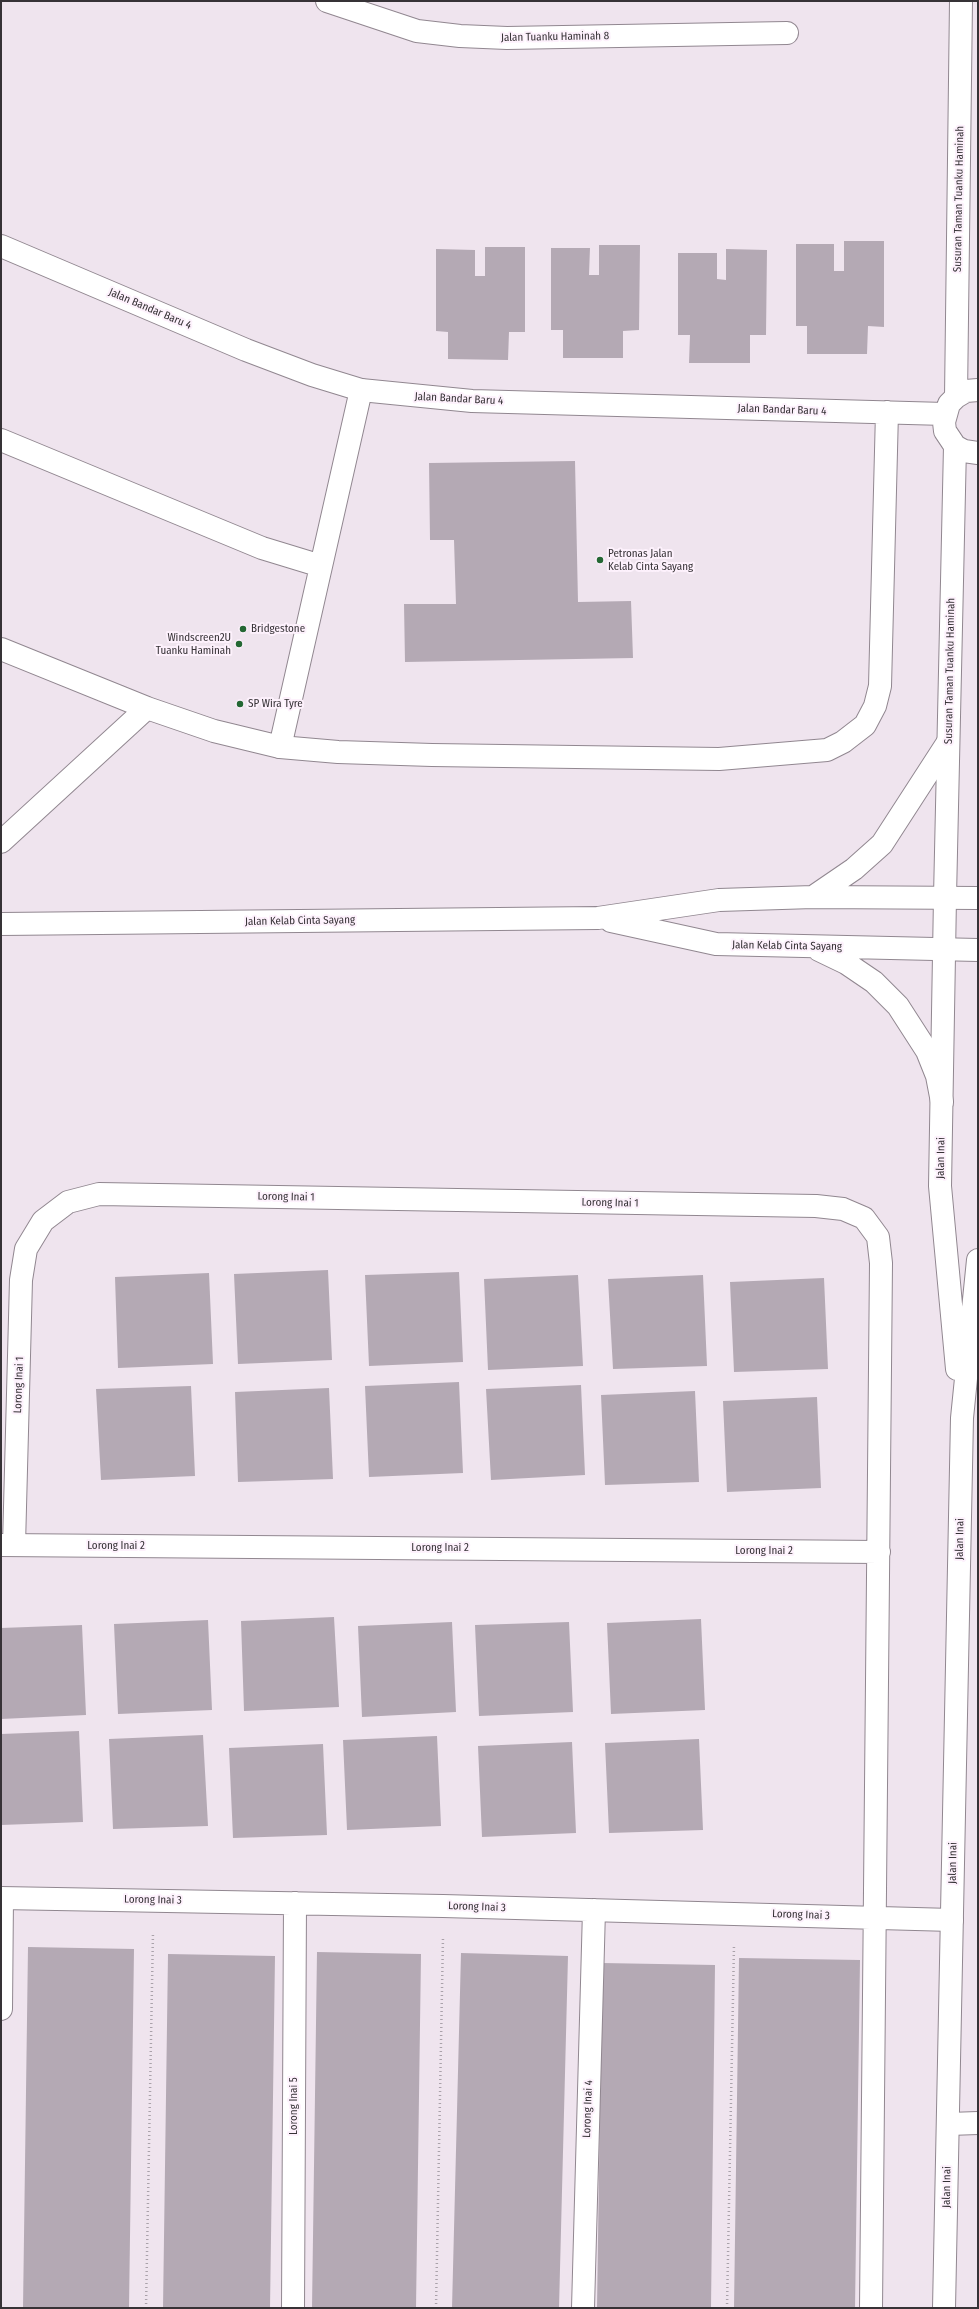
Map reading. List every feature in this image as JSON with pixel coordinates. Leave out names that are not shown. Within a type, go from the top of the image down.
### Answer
[{"type":"street","name":"Jalan Tuanku Haminah 8","points":[[328,1],[417,31],[460,36],[507,38],[787,33]]},
{"type":"street","name":"Susuran Taman Tuanku Haminah","points":[[945,897],[955,446],[945,431],[950,405],[970,49],[961,1]]},
{"type":"street","name":"Jalan Bandar Baru 4","points":[[1,246],[246,350],[312,375],[362,390],[472,401],[887,412],[950,405]]},
{"type":"street","points":[[280,747],[362,390]]},
{"type":"street","points":[[950,405],[966,391],[978,390]]},
{"type":"street","points":[[1,649],[147,708],[214,731],[280,747],[338,752],[719,759],[827,750],[843,742],[865,725],[875,706],[880,686],[887,412]]},
{"type":"street","points":[[1,440],[262,548],[321,566]]},
{"type":"street","points":[[955,446],[964,452],[978,453]]},
{"type":"street","points":[[1,842],[147,708]]},
{"type":"street","points":[[813,897],[854,869],[882,844],[948,742]]},
{"type":"street","name":"Jalan Kelab Cinta Sayang","points":[[1,924],[598,918],[719,900],[813,897],[978,898]]},
{"type":"street","name":"Jalan Inai","points":[[945,897],[940,1186],[962,1418]]},
{"type":"street","name":"Jalan Kelab Cinta Sayang","points":[[598,918],[716,944],[978,950]]},
{"type":"street","points":[[812,947],[846,963],[874,982],[898,1006],[927,1050],[937,1076],[942,1102]]},
{"type":"street","name":"Lorong Inai 1","points":[[8,1545],[21,1280],[26,1249],[42,1221],[68,1202],[99,1194],[816,1206],[843,1209],[864,1218],[878,1237],[881,1263],[879,1552]]},
{"type":"street","name":"Jalan Inai","points":[[944,2308],[962,1418],[978,1260]]},
{"type":"street","name":"Lorong Inai 2","points":[[8,1545],[879,1552]]},
{"type":"street","points":[[871,2308],[879,1552]]},
{"type":"street","points":[[1,2008],[2,1898]]},
{"type":"street","name":"Lorong Inai 3","points":[[2,1898],[443,1906],[952,1920]]},
{"type":"street","name":"Lorong Inai 5","points":[[293,2308],[295,1903]]},
{"type":"street","name":"Lorong Inai 4","points":[[583,2308],[594,1910]]},
{"type":"street","points":[[948,2124],[978,2123]]},
{"type":"path","points":[[146,2308],[154,1900]]},
{"type":"path","points":[[436,2308],[443,1906]]},
{"type":"path","points":[[727,2308],[735,1913]]},
{"type":"building","points":[[844,241],[884,241],[884,327],[868,326],[867,354],[807,354],[807,326],[796,326],[796,244],[834,244],[834,271],[844,271]]},
{"type":"building","points":[[599,245],[640,245],[639,330],[623,331],[623,358],[563,358],[563,330],[551,330],[551,248],[590,248],[589,275],[599,275]]},
{"type":"building","points":[[485,247],[525,247],[525,332],[509,332],[508,360],[448,359],[448,332],[436,331],[436,249],[475,250],[475,276],[485,276]]},
{"type":"building","points":[[726,249],[767,250],[766,335],[750,335],[750,363],[689,363],[690,335],[678,335],[678,253],[717,253],[717,279],[726,280]]},
{"type":"building","points":[[575,461],[578,602],[631,601],[633,658],[405,662],[404,604],[456,604],[454,540],[430,540],[429,463]]},
{"type":"building","points":[[328,1270],[332,1360],[238,1364],[234,1274]]},
{"type":"building","points":[[459,1272],[463,1362],[369,1366],[365,1275]]},
{"type":"building","points":[[209,1273],[213,1364],[118,1368],[115,1277]]},
{"type":"building","points":[[578,1275],[583,1366],[488,1370],[484,1279]]},
{"type":"building","points":[[703,1275],[707,1366],[613,1369],[608,1279]]},
{"type":"building","points":[[824,1278],[828,1369],[734,1372],[730,1282]]},
{"type":"building","points":[[459,1382],[463,1473],[369,1477],[365,1386]]},
{"type":"building","points":[[581,1385],[585,1475],[491,1480],[486,1389]]},
{"type":"building","points":[[191,1386],[195,1476],[101,1480],[96,1389]]},
{"type":"building","points":[[329,1388],[333,1479],[238,1482],[235,1392]]},
{"type":"building","points":[[695,1391],[699,1482],[605,1485],[601,1395]]},
{"type":"building","points":[[817,1397],[821,1488],[727,1492],[723,1401]]},
{"type":"building","points":[[334,1617],[339,1707],[244,1711],[241,1621]]},
{"type":"building","points":[[701,1619],[705,1710],[611,1714],[607,1623]]},
{"type":"building","points":[[208,1620],[212,1710],[118,1714],[114,1624]]},
{"type":"building","points":[[452,1622],[456,1712],[362,1717],[358,1626]]},
{"type":"building","points":[[569,1622],[573,1712],[479,1716],[475,1625]]},
{"type":"building","points":[[82,1625],[86,1715],[1,1719],[1,1628]]},
{"type":"building","points":[[79,1731],[83,1822],[1,1825],[1,1734]]},
{"type":"building","points":[[203,1735],[208,1826],[113,1829],[109,1739]]},
{"type":"building","points":[[437,1736],[441,1826],[347,1830],[343,1740]]},
{"type":"building","points":[[699,1739],[703,1830],[609,1833],[605,1743]]},
{"type":"building","points":[[572,1742],[576,1833],[482,1837],[478,1746]]},
{"type":"building","points":[[323,1744],[327,1835],[233,1838],[229,1748]]},
{"type":"building","points":[[28,1947],[134,1949],[129,2308],[23,2308]]},
{"type":"building","points":[[317,1952],[421,1954],[416,2308],[312,2308]]},
{"type":"building","points":[[461,1953],[568,1956],[559,2308],[452,2308]]},
{"type":"building","points":[[168,1954],[275,1956],[270,2308],[163,2308]]},
{"type":"building","points":[[739,1958],[860,1960],[855,2308],[734,2308]]},
{"type":"building","points":[[602,1963],[715,1965],[711,2308],[597,2308]]},
{"type":"place","name":"Petronas Jalan Kelab Cinta Sayang","points":[[600,560]]},
{"type":"place","name":"Bridgestone","points":[[243,629]]},
{"type":"place","name":"Windscreen2U Tuanku Haminah","points":[[239,644]]},
{"type":"place","name":"SP Wira Tyre","points":[[240,704]]}]
